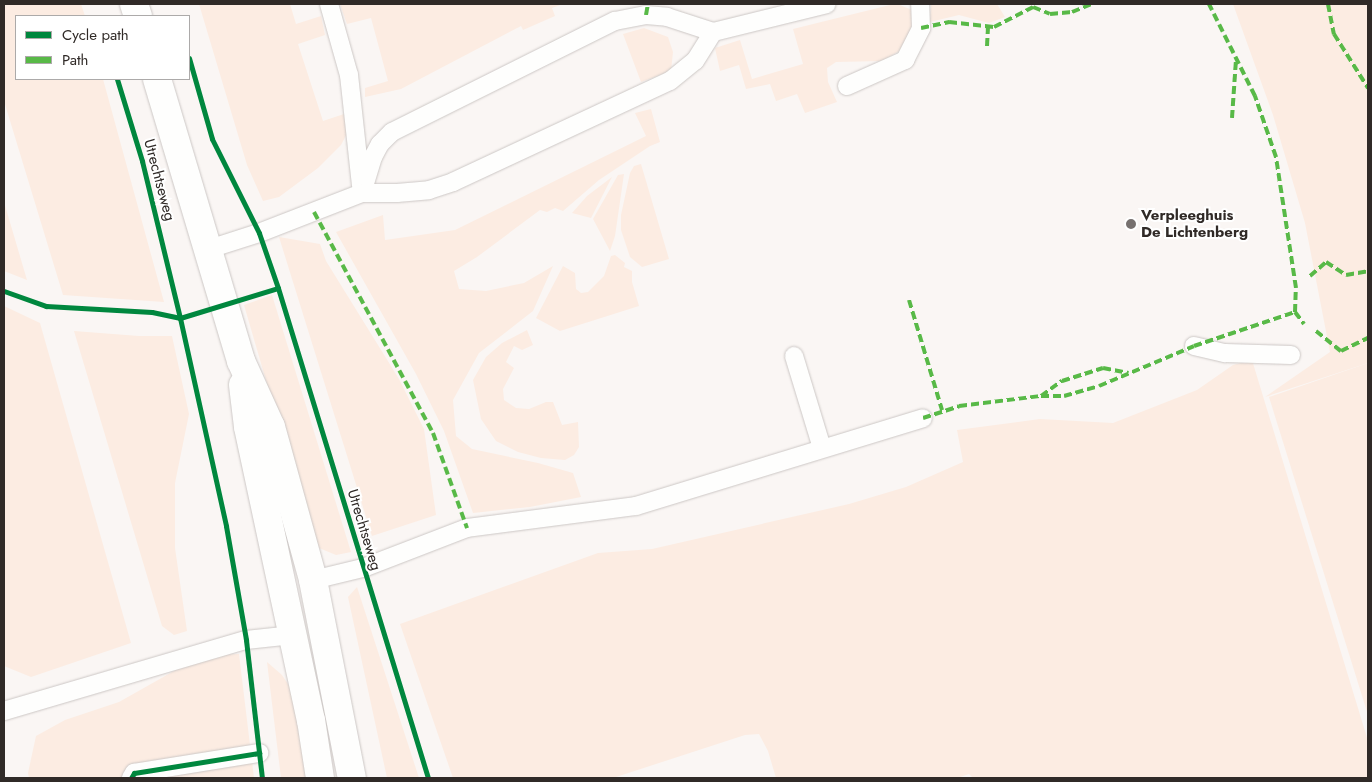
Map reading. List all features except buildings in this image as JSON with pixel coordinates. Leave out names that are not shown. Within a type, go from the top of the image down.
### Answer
[{"type":"main road","name":"Utrechtseweg","points":[[157,80],[241,361],[271,427],[312,580],[352,778]]},
{"type":"main road","name":"Utrechtseweg","points":[[241,361],[248,427],[311,720],[320,778]]},
{"type":"main road","points":[[293,634],[322,630]]},
{"type":"lane","points":[[329,4],[349,74],[362,193]]},
{"type":"lane","points":[[362,193],[373,157],[380,144],[392,132],[615,20],[646,15],[668,17],[713,32],[827,4]]},
{"type":"lane","points":[[847,86],[905,60],[921,28],[920,4]]},
{"type":"lane","points":[[209,249],[259,234],[362,193],[397,193],[421,190],[453,182],[670,81],[695,61],[713,32]]},
{"type":"lane","points":[[1194,346],[1225,353],[1291,355]]},
{"type":"lane","points":[[794,356],[822,448]]},
{"type":"lane","points":[[312,580],[363,568],[467,528],[636,506],[922,418]]},
{"type":"lane","points":[[6,708],[246,640],[293,634]]},
{"type":"lane","points":[[131,778],[134,773],[259,754]]},
{"type":"shaded area","points":[[4,4],[81,4],[85,15],[15,15],[15,80],[103,80],[164,302],[63,295],[4,101]]},
{"type":"shaded area","points":[[199,4],[290,4],[296,24],[321,16],[325,35],[298,44],[323,121],[350,112],[350,128],[341,145],[318,168],[279,197],[263,201],[247,165]]},
{"type":"shaded area","points":[[340,4],[563,4],[552,8],[555,16],[523,30],[521,26],[401,89],[365,97],[365,88],[388,81],[371,18],[347,24]]},
{"type":"shaded area","points":[[931,4],[997,4],[1005,17],[989,23],[959,15],[930,22]]},
{"type":"shaded area","points":[[1233,4],[1368,4],[1368,363],[1265,397],[1330,352],[1305,223],[1273,115]]},
{"type":"shaded area","points":[[890,5],[900,5],[912,10],[915,18],[911,32],[901,50],[882,61],[836,62],[827,68],[828,82],[837,102],[805,113],[797,94],[776,101],[770,84],[746,89],[739,65],[720,71],[715,48],[740,40],[752,79],[803,64],[793,29]]},
{"type":"shaded area","points":[[644,28],[668,37],[673,52],[671,71],[641,82],[623,34]]},
{"type":"shaded area","points":[[651,109],[660,142],[650,146],[599,180],[563,211],[555,208],[547,212],[540,210],[477,257],[454,271],[459,289],[486,291],[524,283],[553,266],[533,311],[479,353],[453,400],[456,436],[472,449],[538,463],[573,473],[581,497],[530,507],[473,513],[444,431],[416,374],[336,232],[383,215],[385,240],[455,230],[646,136],[635,113]]},
{"type":"shaded area","points":[[641,164],[669,259],[642,267],[630,257],[621,230],[621,215],[630,173],[634,166]]},
{"type":"shaded area","points":[[624,174],[615,236],[610,251],[593,219],[618,175]]},
{"type":"shaded area","points":[[612,177],[591,218],[572,213],[587,196]]},
{"type":"shaded area","points":[[4,202],[27,280],[4,271]]},
{"type":"shaded area","points":[[279,237],[320,244],[326,261],[399,379],[424,429],[436,515],[372,536]]},
{"type":"shaded area","points":[[615,255],[625,263],[624,267],[632,271],[632,282],[639,306],[560,331],[536,318],[563,266],[575,273],[576,289],[581,293],[588,292],[604,276],[611,256]]},
{"type":"shaded area","points":[[272,295],[351,552],[336,555],[319,548],[286,449],[244,305]]},
{"type":"shaded area","points":[[4,306],[40,323],[131,643],[31,677],[4,666]]},
{"type":"shaded area","points":[[527,330],[533,345],[522,350],[514,346],[506,362],[514,368],[503,389],[504,400],[516,408],[529,409],[546,402],[553,402],[562,425],[578,422],[579,447],[574,455],[565,460],[541,458],[518,452],[496,441],[481,419],[473,380],[486,357],[502,343]]},
{"type":"shaded area","points":[[74,331],[139,336],[172,336],[189,414],[175,483],[175,548],[187,631],[174,635],[162,626]]},
{"type":"shaded area","points":[[1252,360],[1368,741],[1368,778],[973,778],[969,774],[957,778],[776,778],[768,751],[759,734],[745,735],[613,778],[453,778],[400,624],[598,553],[652,549],[849,504],[906,487],[963,462],[957,430],[1040,419],[1113,423],[1197,390],[1233,365]]},
{"type":"shaded area","points":[[1368,363],[1368,715],[1269,397]]},
{"type":"shaded area","points":[[357,587],[419,778],[387,778],[348,597]]},
{"type":"shaded area","points":[[239,654],[254,778],[29,778],[28,773],[36,736],[65,720],[119,702],[197,658],[207,655]]},
{"type":"shaded area","points":[[267,662],[282,675],[292,690],[309,778],[281,778]]},
{"type":"marked path","points":[[646,15],[648,4]]},
{"type":"marked path","points":[[921,28],[949,22],[994,27],[1033,7],[1050,14],[1072,12],[1092,4]]},
{"type":"marked path","points":[[923,418],[959,406],[1041,396],[1064,396],[1099,386],[1194,346],[1295,312],[1296,288],[1276,157],[1255,96],[1209,4]]},
{"type":"marked path","points":[[1328,4],[1334,34],[1368,88]]},
{"type":"marked path","points":[[987,46],[988,26]]},
{"type":"marked path","points":[[1232,118],[1236,60]]},
{"type":"marked path","points":[[314,212],[433,433],[467,528]]},
{"type":"marked path","points":[[1310,276],[1326,262],[1346,275],[1368,271]]},
{"type":"marked path","points":[[909,300],[942,410]]},
{"type":"marked path","points":[[1295,312],[1304,324]]},
{"type":"marked path","points":[[1316,331],[1341,351],[1368,338]]},
{"type":"marked path","points":[[1041,396],[1062,381],[1103,368],[1129,373]]},
{"type":"cycle path","points":[[190,62],[212,139],[259,233],[278,288],[428,778]]},
{"type":"cycle path","points":[[117,80],[142,161],[180,318],[226,526],[246,640],[262,778]]},
{"type":"cycle path","points":[[4,291],[46,306],[152,312],[180,318],[278,288]]},
{"type":"cycle path","points":[[131,778],[134,773],[259,753]]},
{"type":"place","name":"Verpleeghuis De Lichtenberg","points":[[1131,224]]}]
